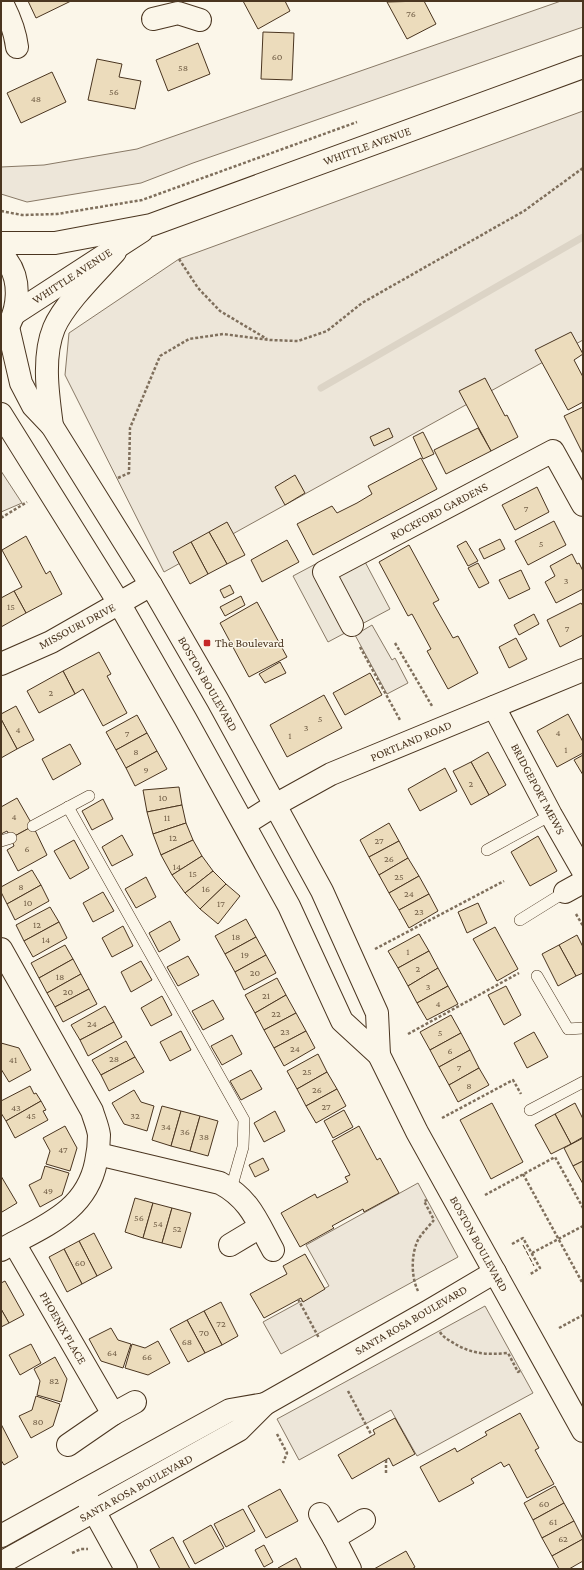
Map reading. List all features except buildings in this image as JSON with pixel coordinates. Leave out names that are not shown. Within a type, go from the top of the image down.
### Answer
[{"type":"street","points":[[1,1],[10,19],[15,34],[16,50]]},
{"type":"street","points":[[153,19],[176,7],[200,20]]},
{"type":"street","name":"WHITTLE AVENUE","points":[[1,243],[55,243],[151,225],[583,66]]},
{"type":"street","name":"WHITTLE AVENUE","points":[[8,326],[122,244],[151,225]]},
{"type":"street","points":[[52,426],[47,378],[48,353],[54,329],[66,308],[122,244]]},
{"type":"street","points":[[1,254],[14,275],[17,295],[8,326]]},
{"type":"street","name":"BOSTON BOULEVARD","points":[[8,326],[21,383],[33,406],[52,426],[151,585],[218,701],[322,891],[377,1013],[379,1055]]},
{"type":"street","name":"BOSTON BOULEVARD","points":[[1,414],[119,603],[245,824],[289,906],[342,1021],[379,1055],[417,1132],[583,1431]]},
{"type":"street","name":"ROCKFORD GARDENS","points":[[352,625],[324,572],[553,451],[583,505]]},
{"type":"street","name":"MISSOURI DRIVE","points":[[1,664],[51,642],[151,585]]},
{"type":"street","name":"PORTLAND ROAD","points":[[245,824],[275,805],[331,774],[583,670]]},
{"type":"street","name":"BRIDGEPORT MEWS","points":[[494,707],[551,815],[583,871]]},
{"type":"street","name":"PHOENIX PLACE","points":[[1,949],[9,982],[92,1111],[99,1134],[98,1154],[92,1178],[76,1204],[61,1216],[7,1246],[113,1414]]},
{"type":"street","points":[[98,1154],[204,1178],[230,1188],[242,1198],[273,1250]]},
{"type":"street","points":[[230,1245],[260,1227]]},
{"type":"street","name":"SANTA ROSA BOULEVARD","points":[[1,1563],[239,1430],[265,1404],[429,1312],[495,1272]]},
{"type":"street","points":[[68,1445],[113,1414],[135,1402]]},
{"type":"street","name":"SANTA ROSA BOULEVARD","points":[[1,1536],[230,1410],[265,1404]]},
{"type":"street","points":[[83,1491],[126,1569]]},
{"type":"street","points":[[320,1514],[350,1569]]},
{"type":"street","points":[[334,1538],[364,1520]]},
{"type":"lane","points":[[33,826],[89,796]]},
{"type":"lane","points":[[68,807],[244,1120],[243,1147],[230,1188]]},
{"type":"lane","points":[[487,850],[551,815]]},
{"type":"lane","points":[[520,920],[574,887]]},
{"type":"lane","points":[[537,976],[568,1029],[583,1028]]},
{"type":"lane","points":[[530,1110],[583,1082]]},
{"type":"path","points":[[1,211],[22,215],[57,214],[142,200],[358,122]]},
{"type":"path","points":[[118,478],[129,473],[130,428],[160,356],[189,339],[223,334],[270,340],[298,341],[327,332],[362,303],[524,211],[583,168]]},
{"type":"path","points":[[179,259],[198,288],[220,311],[270,340]]},
{"type":"path","points":[[1,518],[27,502]]},
{"type":"path","points":[[352,625],[353,635],[400,720]]},
{"type":"path","points":[[395,643],[432,707]]},
{"type":"path","points":[[375,949],[504,881]]},
{"type":"path","points":[[408,1034],[539,962],[537,976]]},
{"type":"path","points":[[442,1118],[513,1080],[530,1110]]},
{"type":"path","points":[[485,1195],[555,1157],[583,1208]]},
{"type":"path","points":[[523,1174],[583,1284]]},
{"type":"path","points":[[416,1286],[413,1267],[414,1252],[418,1240],[434,1220],[424,1201]]},
{"type":"path","points":[[532,1253],[583,1226]]},
{"type":"path","points":[[512,1244],[523,1238],[532,1253],[540,1268],[529,1275]]},
{"type":"path","points":[[298,1299],[319,1338]]},
{"type":"path","points":[[559,1328],[583,1315]]},
{"type":"path","points":[[442,1336],[466,1350],[479,1354],[492,1355],[508,1353],[518,1372]]},
{"type":"path","points":[[348,1392],[372,1436]]},
{"type":"path","points":[[277,1434],[286,1453],[283,1463]]},
{"type":"path","points":[[386,1460],[386,1476]]},
{"type":"path","points":[[70,1554],[80,1549],[94,1551]]},
{"type":"shaded area","points":[[561,1],[583,1],[583,27],[193,163],[141,183],[27,202],[1,194],[1,167],[44,165],[137,149]]},
{"type":"shaded area","points":[[583,111],[583,340],[164,572],[65,375],[69,333],[179,259]]},
{"type":"shaded area","points":[[1,471],[22,503],[1,512]]},
{"type":"shaded area","points":[[355,543],[390,609],[328,642],[293,576]]},
{"type":"shaded area","points":[[372,625],[392,660],[395,658],[408,683],[387,694],[355,635]]},
{"type":"shaded area","points":[[418,1183],[458,1257],[281,1354],[263,1322],[329,1286],[306,1245]]},
{"type":"shaded area","points":[[485,1306],[533,1393],[417,1456],[391,1410],[299,1460],[277,1419]]},
{"type":"waterway","points":[[321,388],[583,237]]},
{"type":"fence","points":[[523,1245],[534,1266]]},
{"type":"place","name":"The Boulevard","points":[[207,643]]}]
